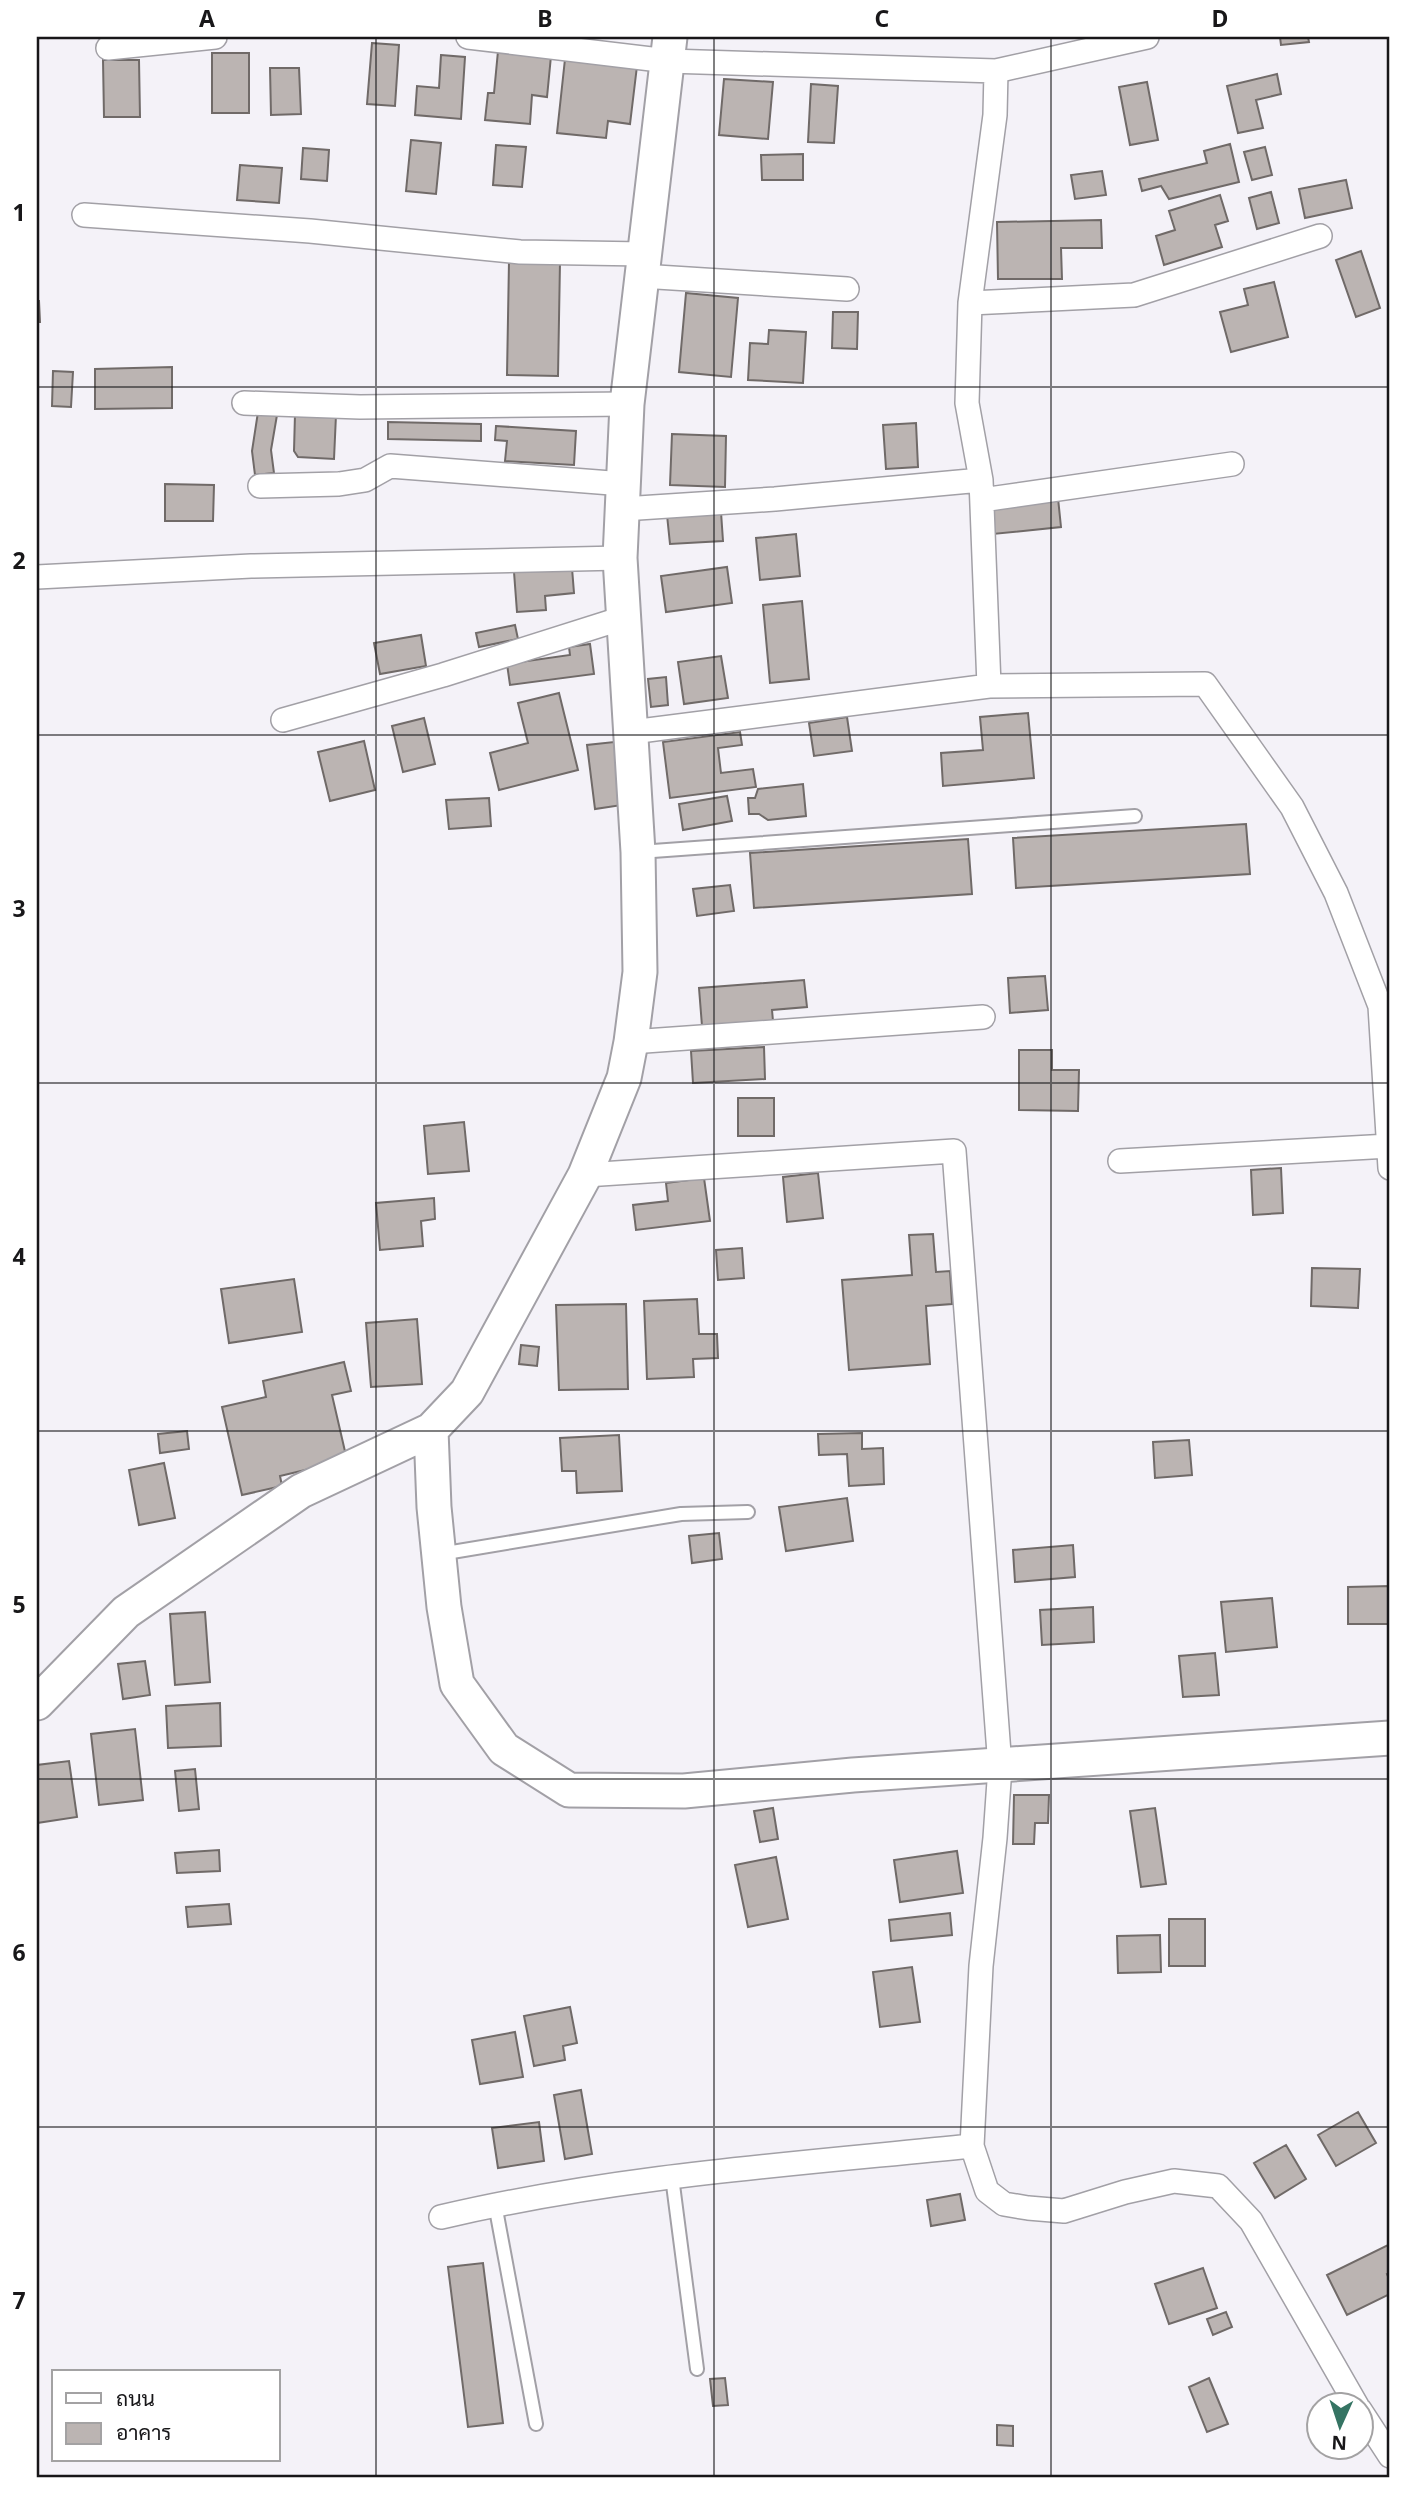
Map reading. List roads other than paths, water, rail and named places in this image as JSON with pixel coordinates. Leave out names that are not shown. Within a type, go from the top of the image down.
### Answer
[{"type":"street","points":[[108,48],[215,37]]},
{"type":"street","points":[[468,37],[996,71],[1147,37]]},
{"type":"street","points":[[37,1703],[126,1612],[246,1529],[301,1491],[432,1430],[467,1392],[585,1175],[624,1077],[640,972],[638,852],[620,558],[627,404],[669,49]]},
{"type":"street","points":[[989,686],[981,490],[967,403],[970,303],[995,115],[996,71]]},
{"type":"street","points":[[85,215],[310,231],[847,289]]},
{"type":"street","points":[[970,303],[1134,295],[1320,236]]},
{"type":"street","points":[[244,403],[360,407],[627,404]]},
{"type":"street","points":[[260,485],[339,484],[365,480],[390,466],[623,497],[775,499],[981,490],[1232,464]]},
{"type":"street","points":[[37,577],[251,566],[620,558]]},
{"type":"street","points":[[283,720],[443,676],[623,618]]},
{"type":"street","points":[[632,732],[989,686],[1205,684],[1292,807],[1336,893],[1380,1006],[1389,1157],[1120,1161]]},
{"type":"street","points":[[631,1042],[983,1017]]},
{"type":"street","points":[[585,1175],[954,1152],[1000,1767],[981,1966],[972,2146],[986,2191],[1004,2204],[1064,2211],[1125,2192],[1174,2182],[1218,2186],[1251,2221],[1349,2392]]},
{"type":"street","points":[[432,1430],[434,1507],[444,1606],[457,1684],[503,1749],[569,1790],[684,1791],[853,1775],[1000,1767],[1390,1738]]},
{"type":"street","points":[[441,2217],[495,2204],[672,2177],[972,2146]]},
{"type":"street","points":[[1374,2431],[1390,2456]]},
{"type":"lane","points":[[638,852],[1135,816]]},
{"type":"lane","points":[[439,1555],[681,1514],[748,1512]]},
{"type":"lane","points":[[672,2177],[697,2369]]},
{"type":"lane","points":[[495,2204],[536,2424]]}]
